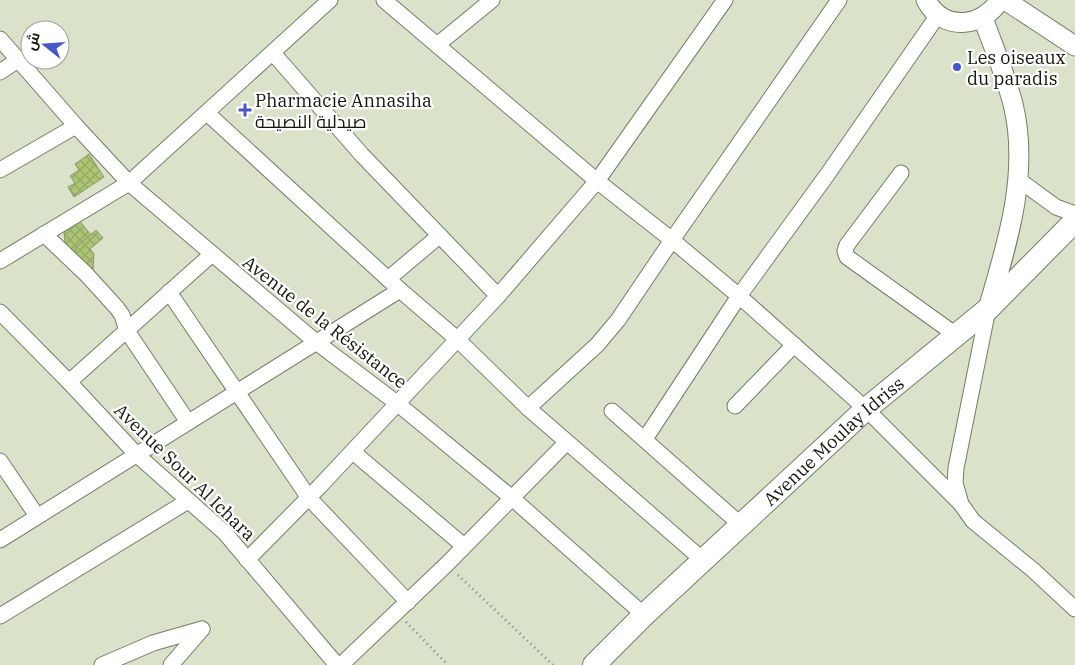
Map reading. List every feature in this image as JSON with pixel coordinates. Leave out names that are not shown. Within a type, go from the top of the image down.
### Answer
[{"type":"main road","name":"Avenue Moulay Idriss","points":[[594,665],[866,409],[988,309],[1075,222]]},
{"type":"street","points":[[0,261],[129,184],[208,114],[330,0]]},
{"type":"street","points":[[384,0],[597,181],[739,296],[866,409],[961,504],[973,521],[1033,570],[1075,609]]},
{"type":"street","points":[[436,45],[492,0]]},
{"type":"street","points":[[247,560],[353,452],[498,296],[597,181],[725,0]]},
{"type":"street","points":[[528,408],[596,345],[618,320],[839,0]]},
{"type":"street","points":[[926,0],[938,15],[952,22],[968,23],[983,18],[994,9],[1000,0]]},
{"type":"street","points":[[1005,0],[1075,46]]},
{"type":"street","points":[[646,439],[739,296],[827,175],[938,15]]},
{"type":"street","points":[[961,504],[955,483],[956,468],[988,309],[1006,247],[1018,180],[1020,145],[1013,104],[983,18]]},
{"type":"street","name":"Avenue de la Résistance","points":[[0,39],[129,184],[316,342],[398,404],[512,498],[644,616]]},
{"type":"street","points":[[273,53],[362,155],[498,296]]},
{"type":"street","points":[[0,72],[18,60]]},
{"type":"street","points":[[208,114],[400,290],[457,339],[528,408],[704,561]]},
{"type":"street","points":[[0,170],[76,126]]},
{"type":"street","points":[[901,173],[847,245],[845,250],[847,257],[956,335]]},
{"type":"street","points":[[1018,180],[1056,207],[1075,214]]},
{"type":"street","points":[[44,234],[88,276],[117,308],[122,315],[127,331],[188,422]]},
{"type":"street","points":[[388,279],[439,236]]},
{"type":"street","points":[[69,382],[211,255]]},
{"type":"street","points":[[0,540],[400,290]]},
{"type":"street","points":[[169,292],[235,392],[309,498],[408,602]]},
{"type":"street","name":"Avenue Sour Al Ichara","points":[[0,312],[136,454],[224,534],[337,665]]},
{"type":"street","points":[[735,406],[794,345]]},
{"type":"street","points":[[612,411],[646,439],[741,525]]},
{"type":"street","points":[[341,665],[397,613],[567,442]]},
{"type":"street","points":[[353,452],[464,546]]},
{"type":"street","points":[[0,461],[37,516]]},
{"type":"street","points":[[0,616],[188,500]]},
{"type":"street","points":[[97,665],[102,665],[153,643],[202,629],[171,665]]},
{"type":"path","points":[[446,564],[553,665]]},
{"type":"path","points":[[397,613],[448,665]]},
{"type":"building","points":[[89,154],[104,177],[74,197],[68,187],[75,183],[70,176],[79,170],[75,164]]},
{"type":"building","points":[[79,220],[91,235],[76,247],[75,254],[65,244],[64,232]]},
{"type":"building","points":[[96,230],[103,238],[90,249],[94,254],[93,271],[74,259],[76,247]]},
{"type":"place","name":"Les oiseaux du paradis","points":[[957,67]]},
{"type":"place","name":"Pharmacie Annasiha صيدلية النصيحة","points":[[245,110]]}]
